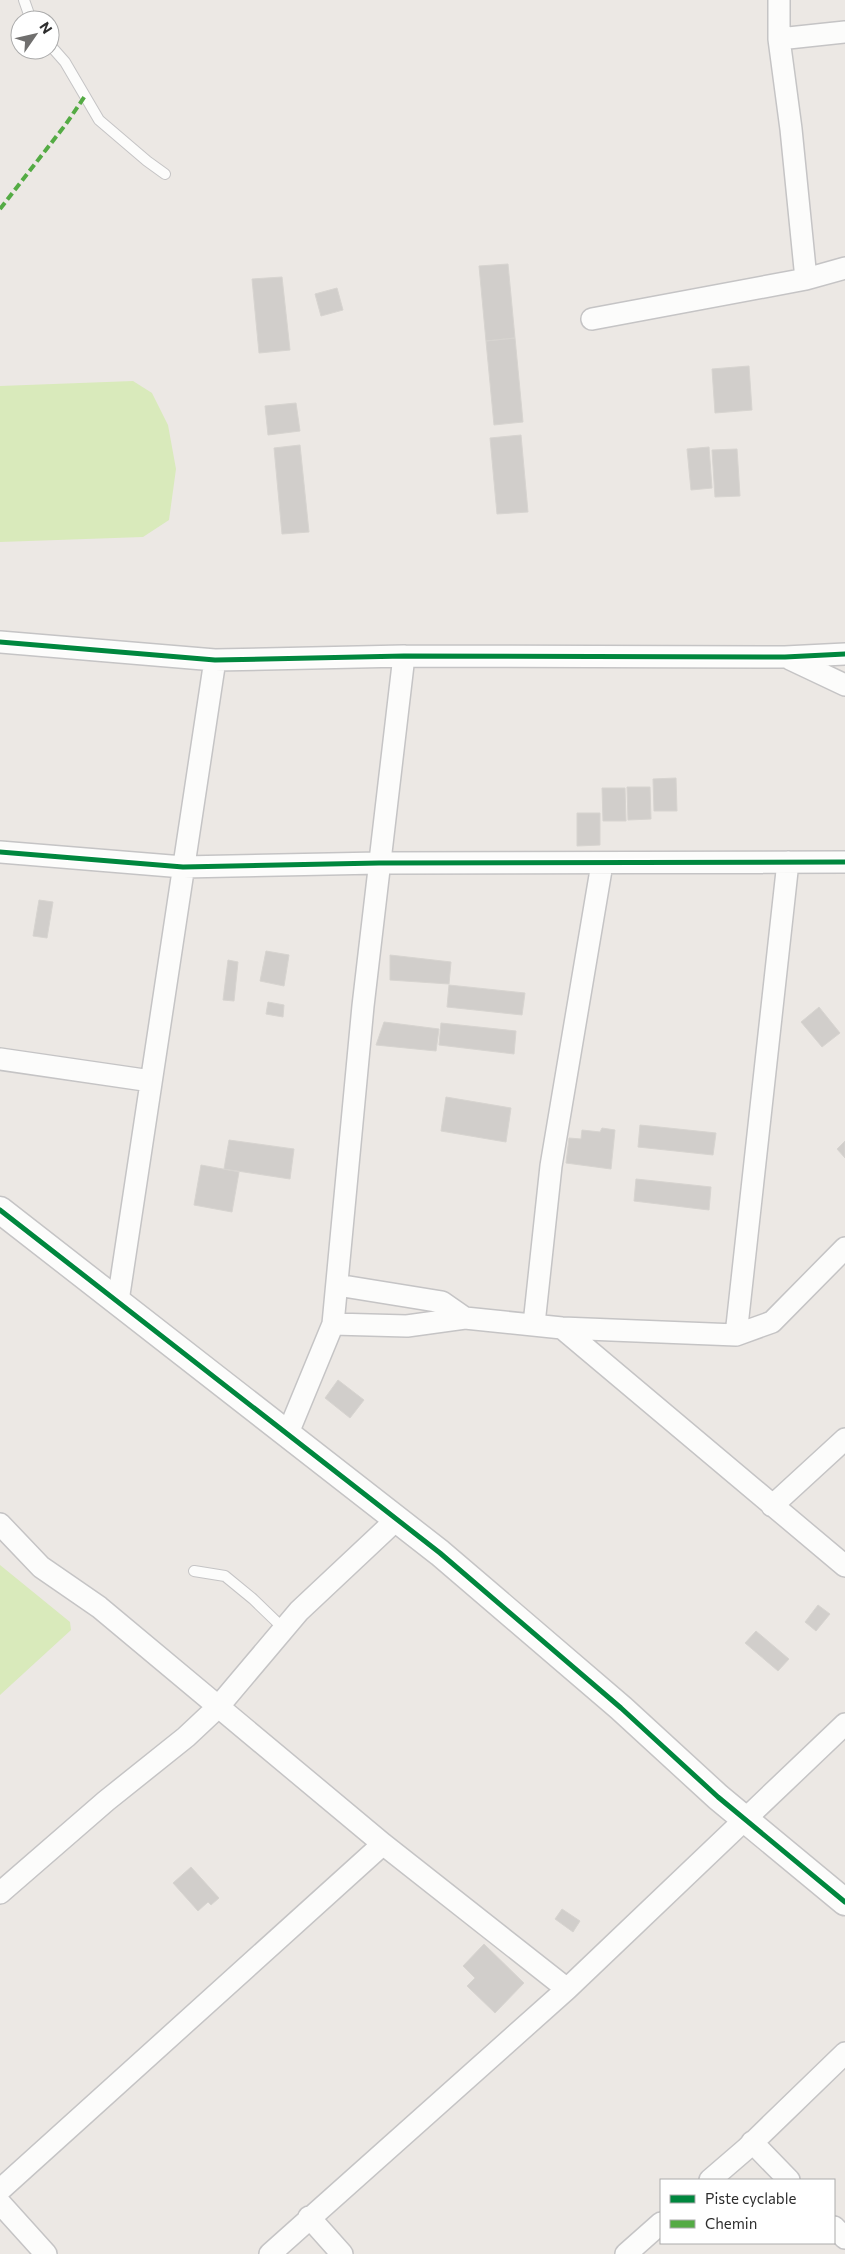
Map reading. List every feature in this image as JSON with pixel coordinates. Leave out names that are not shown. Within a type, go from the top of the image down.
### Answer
[{"type":"street","points":[[779,0],[779,39],[792,139],[806,279]]},
{"type":"street","points":[[779,39],[845,32]]},
{"type":"street","points":[[592,319],[806,279],[845,268]]},
{"type":"street","points":[[0,642],[215,660],[404,656],[785,657],[845,654]]},
{"type":"street","points":[[288,1434],[334,1324],[363,1006],[404,656]]},
{"type":"street","points":[[785,657],[845,685]]},
{"type":"street","points":[[118,1301],[215,660]]},
{"type":"street","points":[[0,852],[183,867],[380,863],[845,862]]},
{"type":"street","points":[[736,1335],[788,862]]},
{"type":"street","points":[[534,1324],[551,1166],[602,864]]},
{"type":"street","points":[[0,1059],[151,1081]]},
{"type":"street","points":[[0,1210],[397,1519],[613,1702],[745,1819],[845,1902]]},
{"type":"street","points":[[334,1324],[407,1326],[465,1318],[562,1328],[736,1335],[772,1322],[845,1248]]},
{"type":"street","points":[[337,1285],[442,1302],[465,1318]]},
{"type":"street","points":[[562,1328],[845,1566]]},
{"type":"street","points":[[772,1506],[845,1439]]},
{"type":"street","points":[[0,1893],[106,1801],[186,1737],[218,1707],[283,1628],[397,1519]]},
{"type":"street","points":[[0,1524],[41,1567],[99,1607],[384,1844],[566,1989]]},
{"type":"street","points":[[270,2254],[309,2217],[566,1989],[845,1724]]},
{"type":"street","points":[[0,2190],[384,1844]]},
{"type":"street","points":[[711,2179],[845,2053]]},
{"type":"street","points":[[752,2142],[788,2179]]},
{"type":"street","points":[[0,2203],[46,2254]]},
{"type":"street","points":[[309,2217],[342,2254]]},
{"type":"street","points":[[626,2254],[660,2224]]},
{"type":"street","points":[[835,2228],[845,2238]]},
{"type":"lane","points":[[60,56],[99,120],[147,161],[166,174]]},
{"type":"lane","points":[[194,1571],[225,1576],[253,1599],[283,1628]]},
{"type":"green space","points":[[133,381],[152,393],[168,425],[176,469],[169,520],[143,537],[0,542],[0,386]]},
{"type":"green space","points":[[0,1565],[70,1622],[71,1630],[0,1695]]},
{"type":"building","points":[[508,264],[515,338],[486,341],[479,266]]},
{"type":"building","points":[[282,277],[290,350],[259,353],[252,279]]},
{"type":"building","points":[[337,288],[343,310],[321,316],[315,294]]},
{"type":"building","points":[[515,338],[523,422],[494,425],[486,341]]},
{"type":"building","points":[[749,366],[752,410],[715,413],[712,369]]},
{"type":"building","points":[[296,403],[300,431],[268,435],[265,406]]},
{"type":"building","points":[[521,435],[528,512],[497,514],[490,438]]},
{"type":"building","points":[[300,445],[309,532],[282,534],[274,448]]},
{"type":"building","points":[[709,447],[712,488],[691,490],[687,449]]},
{"type":"building","points":[[737,449],[740,496],[715,497],[712,450]]},
{"type":"building","points":[[676,778],[677,811],[654,811],[653,779]]},
{"type":"building","points":[[627,787],[650,787],[651,819],[628,820]]},
{"type":"building","points":[[602,788],[625,788],[626,821],[603,821]]},
{"type":"building","points":[[577,813],[600,813],[600,845],[577,846]]},
{"type":"building","points":[[39,900],[53,902],[47,938],[33,936]]},
{"type":"building","points":[[266,951],[289,955],[284,986],[260,981]]},
{"type":"building","points":[[390,955],[451,962],[449,984],[390,980]]},
{"type":"building","points":[[228,960],[238,962],[234,1001],[223,1000]]},
{"type":"building","points":[[449,985],[525,993],[522,1015],[447,1007]]},
{"type":"building","points":[[268,1002],[284,1005],[283,1017],[266,1014]]},
{"type":"building","points":[[819,1007],[840,1033],[822,1047],[801,1022]]},
{"type":"building","points":[[384,1022],[439,1029],[436,1051],[376,1045]]},
{"type":"building","points":[[441,1023],[516,1031],[514,1054],[439,1045]]},
{"type":"building","points":[[446,1097],[511,1108],[506,1142],[441,1131]]},
{"type":"building","points":[[640,1125],[716,1133],[713,1155],[638,1147]]},
{"type":"building","points":[[602,1128],[615,1130],[611,1169],[566,1163],[569,1138],[581,1139],[582,1130],[600,1132]]},
{"type":"building","points":[[229,1140],[294,1149],[290,1179],[224,1169]]},
{"type":"building","points":[[845,1141],[845,1158],[837,1149]]},
{"type":"building","points":[[201,1165],[239,1172],[232,1212],[194,1205]]},
{"type":"building","points":[[636,1179],[711,1187],[709,1210],[634,1201]]},
{"type":"building","points":[[338,1380],[364,1400],[350,1418],[325,1398]]},
{"type":"building","points":[[818,1605],[830,1614],[816,1631],[805,1622]]},
{"type":"building","points":[[756,1631],[789,1659],[778,1671],[745,1643]]},
{"type":"building","points":[[191,1867],[219,1898],[211,1905],[208,1902],[198,1911],[173,1883]]},
{"type":"building","points":[[562,1909],[580,1921],[573,1932],[555,1919]]},
{"type":"building","points":[[484,1944],[524,1983],[495,2013],[467,1986],[475,1978],[463,1966]]},
{"type":"marked path","points":[[0,209],[66,124],[85,96]]},
{"type":"cycle path","points":[[0,642],[215,660],[404,656],[785,657],[845,654]]},
{"type":"cycle path","points":[[0,852],[183,867],[379,863],[845,862]]},
{"type":"cycle path","points":[[0,1210],[440,1553],[621,1708],[718,1797],[845,1902]]}]
